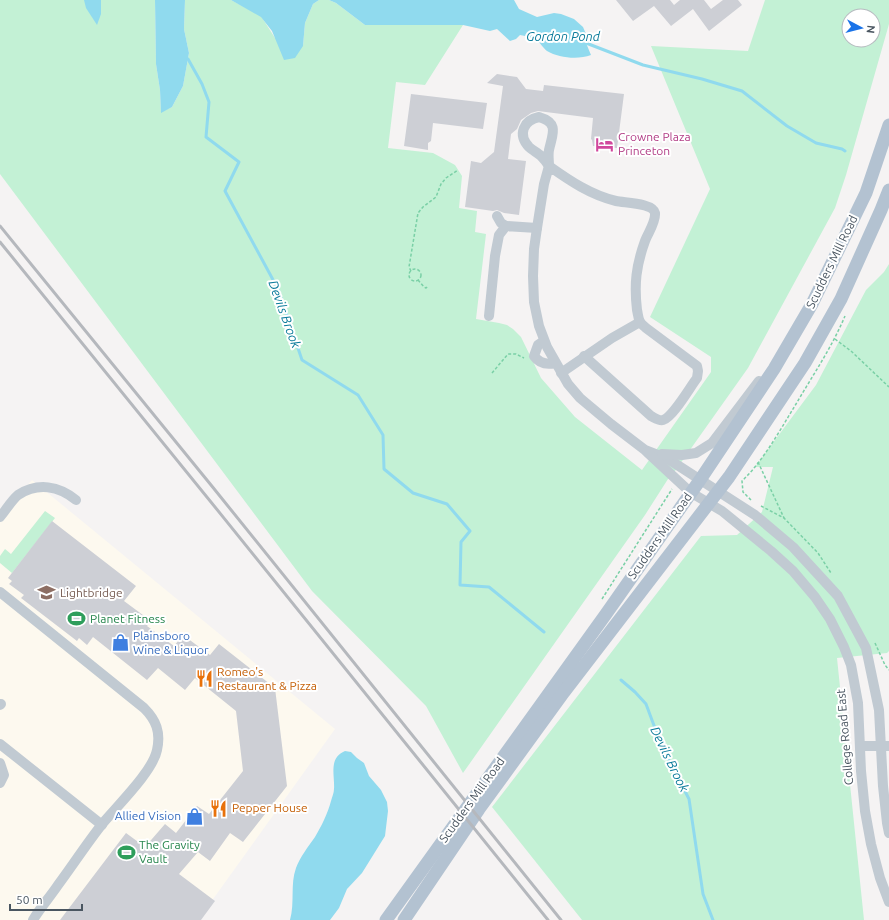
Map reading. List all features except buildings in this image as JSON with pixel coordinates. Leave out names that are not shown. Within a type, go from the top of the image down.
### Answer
[{"type":"main road","name":"Scudders Mill Road","points":[[386,920],[456,833],[476,805],[601,620],[690,492],[700,480],[774,370],[812,304],[863,199],[889,126]]},
{"type":"main road","name":"Scudders Mill Road","points":[[476,805],[718,491],[805,363],[841,299],[889,190]]},
{"type":"main road","name":"Scudders Mill Road","points":[[404,920],[456,833]]},
{"type":"street","points":[[584,356],[651,416],[657,419],[663,420],[670,415],[697,378],[697,366],[640,322],[635,294],[636,276],[645,240],[655,215],[654,210],[649,206],[614,201],[594,194],[567,179],[549,166],[542,157],[529,147],[523,138],[522,131],[524,125],[533,118],[546,118],[551,123],[554,130],[549,152],[549,166],[544,184],[534,249],[534,302],[544,341],[561,373],[580,398],[645,450],[668,459],[755,515],[793,547],[838,596],[866,648],[885,745],[887,823],[889,833]]},
{"type":"street","points":[[497,216],[501,223],[506,226],[537,228]]},
{"type":"street","points":[[489,316],[495,256],[499,235],[506,226]]},
{"type":"street","points":[[561,373],[584,356],[640,322]]},
{"type":"street","points":[[544,341],[538,345],[534,356],[538,361],[544,364],[555,363]]},
{"type":"street","points":[[645,450],[658,453],[682,455],[696,452],[705,448],[712,443],[763,376],[774,370]]},
{"type":"street","name":"College Road East","points":[[645,450],[690,492],[722,511],[793,570],[815,597],[830,619],[851,665],[858,703],[865,811],[871,844],[880,878],[889,902]]},
{"type":"street","points":[[0,517],[18,496],[38,487],[59,489],[76,500]]},
{"type":"street","points":[[0,592],[144,708],[153,717],[159,740],[153,762],[102,825],[32,920]]},
{"type":"street","points":[[0,744],[102,825]]},
{"type":"street","points":[[860,746],[885,745]]},
{"type":"street","points":[[0,764],[4,775],[0,783]]},
{"type":"path","points":[[418,280],[414,281],[410,279],[409,275],[411,271],[409,267],[418,213],[436,197],[441,184],[446,178],[458,170]]},
{"type":"path","points":[[411,271],[415,269],[419,271],[421,276],[418,280]]},
{"type":"path","points":[[418,280],[424,288],[428,290]]},
{"type":"path","points":[[835,339],[851,351],[889,387]]},
{"type":"path","points":[[492,373],[508,354],[516,354],[529,359],[535,358]]},
{"type":"path","points":[[758,462],[784,518]]},
{"type":"shaded area","points":[[32,480],[335,729],[198,920],[0,920],[0,516]]},
{"type":"green space","points":[[0,0],[155,0],[156,64],[160,90],[161,112],[172,107],[183,86],[189,53],[184,29],[185,0],[231,0],[261,16],[275,38],[303,46],[305,23],[313,4],[319,0],[329,0],[336,3],[365,25],[463,25],[425,85],[396,82],[388,148],[433,153],[455,165],[462,176],[459,208],[477,211],[475,232],[486,234],[476,319],[507,325],[513,329],[521,337],[541,378],[575,417],[642,470],[711,372],[711,357],[650,317],[710,189],[651,46],[748,51],[765,0],[889,0],[889,24],[846,175],[835,208],[748,368],[668,479],[645,515],[463,773],[426,706],[312,591],[0,174]]},
{"type":"green space","points":[[889,264],[889,651],[887,653],[837,658],[864,920],[582,920],[492,807],[701,536],[737,535],[762,512],[773,467],[755,467],[816,385],[866,290],[884,272]]},
{"type":"green space","points":[[45,511],[55,518],[12,573],[0,563],[0,556],[5,549],[11,554]]},
{"type":"water","points":[[84,0],[101,0],[101,14],[97,25],[86,8]]},
{"type":"water","points":[[155,0],[185,0],[184,29],[189,53],[183,86],[172,107],[161,113],[160,90],[156,64]]},
{"type":"water","points":[[231,0],[319,0],[313,4],[305,23],[303,46],[295,58],[284,60],[272,31],[261,17]]},
{"type":"water","name":"Gordon Pond","points":[[329,0],[514,0],[519,9],[537,17],[554,13],[574,19],[583,27],[586,34],[586,43],[591,55],[586,57],[569,58],[557,55],[547,51],[537,41],[530,37],[520,35],[516,39],[510,41],[497,29],[490,31],[463,25],[365,25],[336,3]]},
{"type":"water","points":[[345,751],[351,752],[364,763],[369,776],[381,790],[387,802],[388,811],[385,836],[362,873],[347,889],[339,908],[330,920],[290,920],[294,874],[302,856],[317,833],[330,806],[334,790],[334,763],[336,758]]},
{"type":"waterway","points":[[586,43],[643,65],[702,79],[742,91],[787,126],[816,143],[845,151]]},
{"type":"waterway","name":"Devils Brook","points":[[188,59],[202,84],[209,102],[206,137],[239,162],[225,191],[278,289],[302,360],[358,395],[383,435],[384,469],[413,493],[447,504],[470,531],[461,542],[460,585],[489,587],[544,632]]},
{"type":"waterway","name":"Devils Brook","points":[[621,680],[646,704],[662,747],[689,799],[703,894],[713,920]]},
{"type":"railway","points":[[0,226],[211,485],[561,920]]},
{"type":"railway","points":[[0,242],[548,920]]},
{"type":"place","name":"Crowne Plaza Princeton","points":[[605,144]]},
{"type":"place","name":"Lightbridge","points":[[47,593]]},
{"type":"place","name":"Planet Fitness","points":[[77,619]]},
{"type":"place","name":"Plainsboro Wine & Liquor","points":[[120,643]]},
{"type":"place","name":"Romeo's Restaurant & Pizza","points":[[204,679]]},
{"type":"place","name":"Pepper House","points":[[219,808]]},
{"type":"place","name":"Allied Vision","points":[[194,816]]},
{"type":"place","name":"The Gravity Vault","points":[[126,852]]}]
